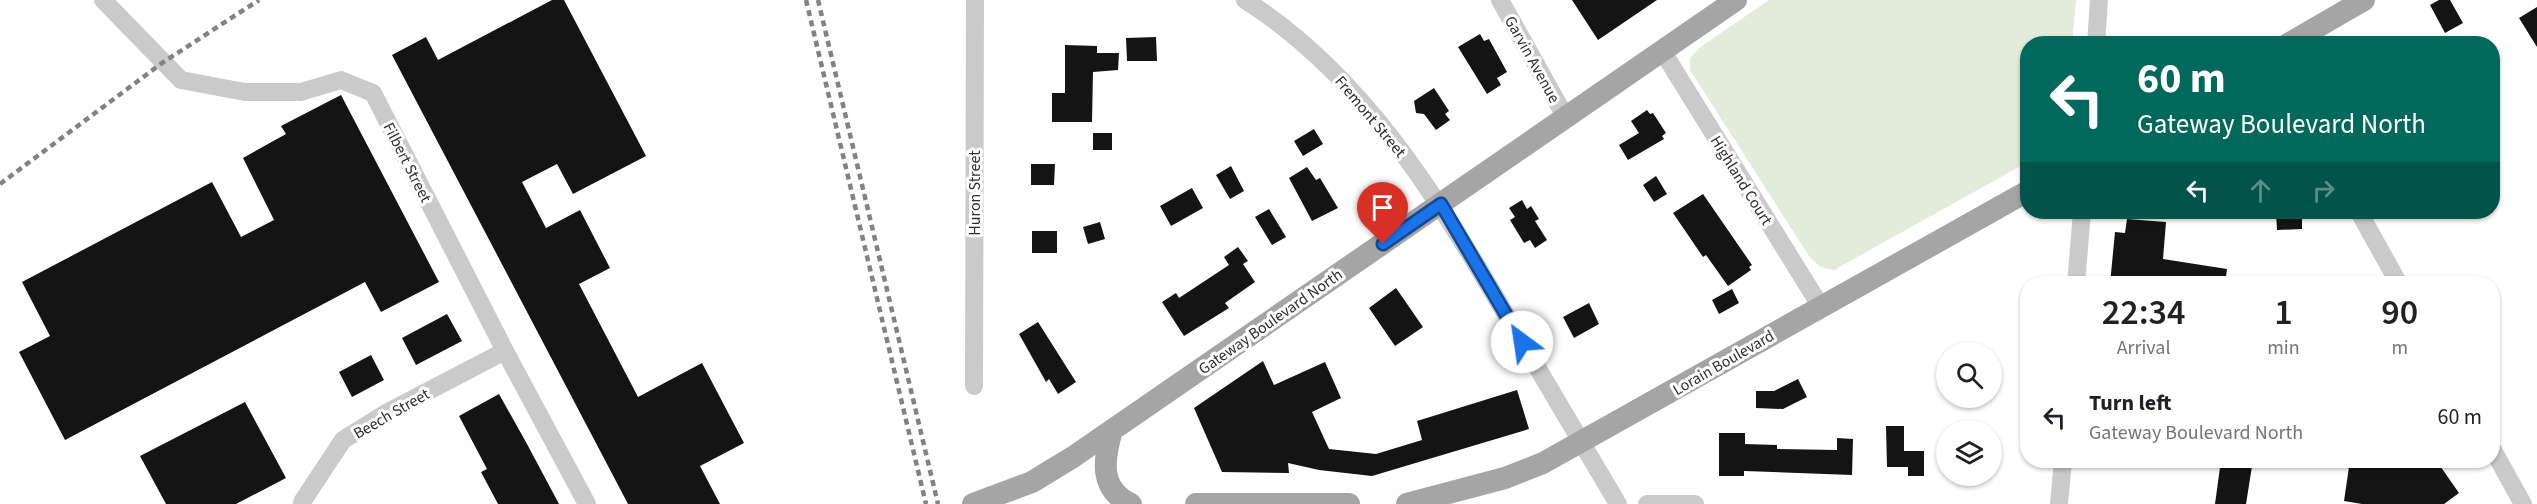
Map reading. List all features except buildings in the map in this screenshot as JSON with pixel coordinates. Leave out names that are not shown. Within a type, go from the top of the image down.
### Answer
[{"type":"main road","name":"Gateway Boulevard North","points":[[974,504],[1032,482],[1112,430],[1736,0]]},
{"type":"main road","points":[[2302,36],[2364,0]]},
{"type":"main road","name":"Lorain Boulevard","points":[[1407,504],[1505,478],[1543,463],[2020,195]]},
{"type":"main road","points":[[1112,430],[1104,459],[1105,474],[1120,498],[1131,504]]},
{"type":"main road","points":[[1196,504],[1349,504]]},
{"type":"street","name":"Filbert Street","points":[[103,0],[181,80],[245,92],[301,92],[341,80],[373,93],[505,351],[587,504]]},
{"type":"street","name":"Huron Street","points":[[974,386],[975,0]]},
{"type":"street","name":"Fremont Street","points":[[1245,0],[1287,30],[1336,73],[1366,107],[1441,204],[1618,504]]},
{"type":"street","name":"Garvin Avenue","points":[[1500,0],[1566,118]]},
{"type":"street","points":[[2097,36],[2099,0]]},
{"type":"street","name":"Highland Court","points":[[1663,52],[1821,307]]},
{"type":"street","points":[[2077,276],[2081,219]]},
{"type":"street","points":[[2363,219],[2395,276]]},
{"type":"street","name":"Beech Street","points":[[302,502],[343,440],[387,412],[505,351]]},
{"type":"street","points":[[2500,463],[2523,504]]},
{"type":"street","points":[[2059,504],[2062,468]]},
{"type":"street","points":[[1647,504],[1695,504]]},
{"type":"green space","points":[[1769,0],[2076,0],[2073,36],[2020,36],[2020,166],[1834,270],[1820,267],[1809,256],[1690,70],[1690,58],[1699,48]]},
{"type":"railway","points":[[0,184],[162,63],[259,0]]},
{"type":"railway","points":[[806,0],[926,504]]},
{"type":"railway","points":[[818,0],[938,504]]},
{"type":"route","points":[[1383,244],[1441,204],[1522,342]]}]
